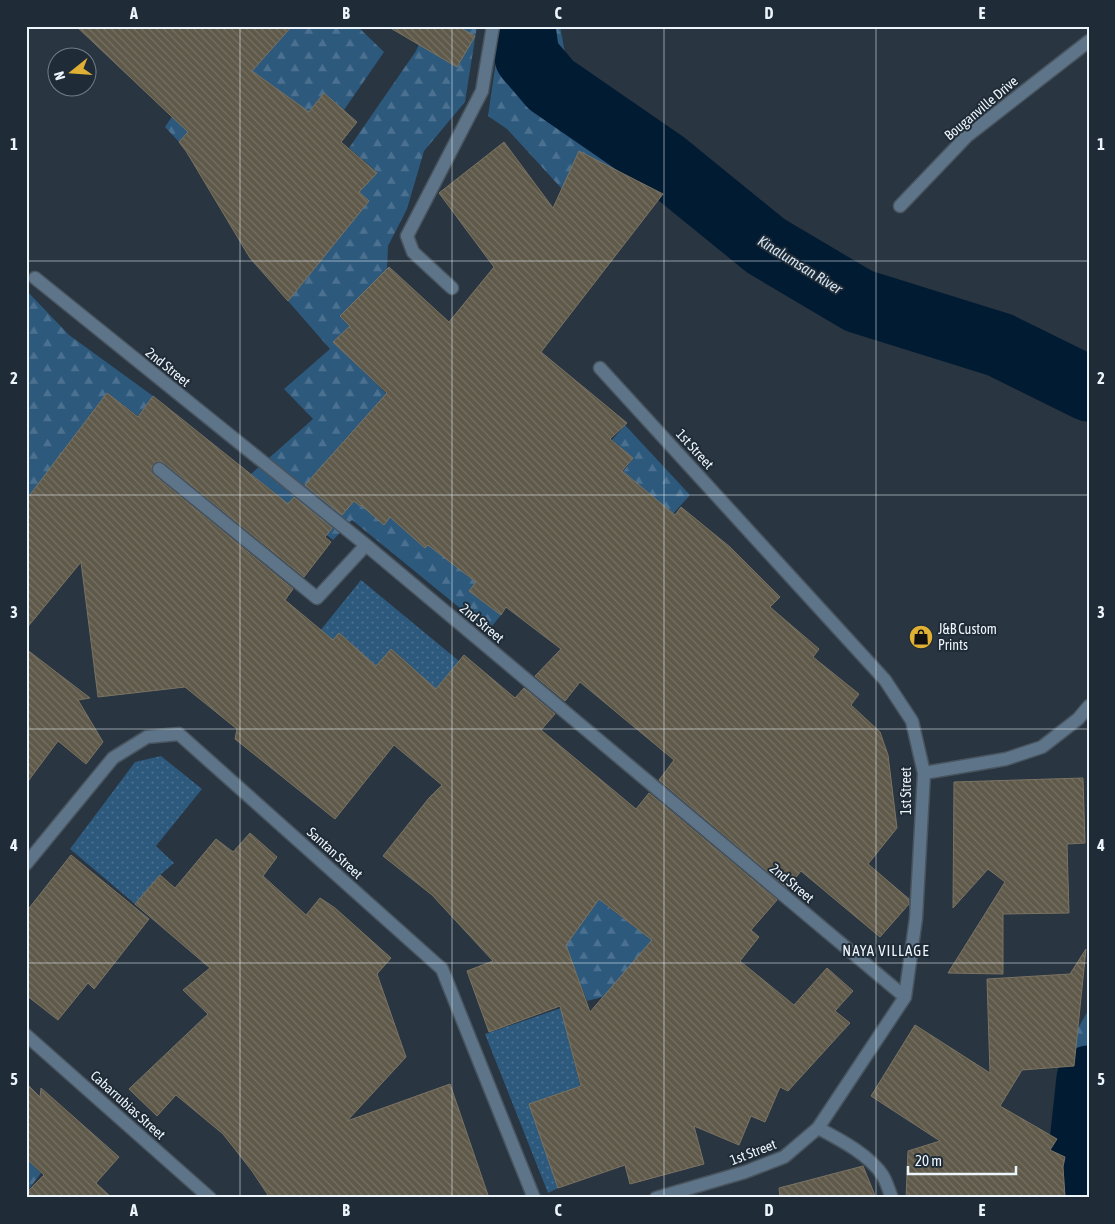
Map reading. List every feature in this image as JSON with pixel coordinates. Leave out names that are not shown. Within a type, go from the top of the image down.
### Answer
[{"type":"street","points":[[452,288],[413,252],[407,236],[482,91],[493,26]]},
{"type":"street","name":"Bouganville Drive","points":[[900,206],[967,136],[1089,41]]},
{"type":"street","name":"2nd Street","points":[[34,278],[366,545],[905,997]]},
{"type":"street","name":"1st Street","points":[[600,368],[885,680],[912,721],[924,773],[916,918],[905,997],[818,1128],[784,1157],[745,1172],[656,1198]]},
{"type":"street","points":[[159,469],[317,598],[366,545]]},
{"type":"street","points":[[924,773],[1006,759],[1042,747],[1078,719],[1089,706]]},
{"type":"street","name":"Santan Street","points":[[26,864],[113,758],[147,737],[179,734],[442,969],[534,1198]]},
{"type":"street","name":"Cabarrubias Street","points":[[26,1035],[210,1198]]},
{"type":"street","points":[[818,1128],[841,1140],[866,1158],[882,1175],[892,1198]]},
{"type":"green space","points":[[292,26],[357,26],[384,52],[344,110],[324,93],[309,112],[249,69],[179,142],[165,127],[229,31],[262,60]]},
{"type":"green space","points":[[427,26],[477,26],[465,102],[424,151],[407,209],[388,246],[387,269],[350,326],[334,342],[511,516],[466,575],[476,582],[469,591],[501,615],[488,631],[352,520],[333,540],[251,474],[313,419],[284,389],[330,349],[288,301],[368,201],[359,192],[377,172],[349,148],[416,51]]},
{"type":"green space","points":[[501,26],[560,26],[565,53],[615,100],[707,171],[846,266],[894,282],[881,328],[854,318],[781,276],[733,238],[740,225],[675,175],[663,194],[562,189],[507,129],[488,116]]},
{"type":"green space","points":[[26,290],[69,335],[153,396],[138,416],[107,393],[26,500]]},
{"type":"green space","points":[[625,425],[690,495],[673,514],[623,472],[633,458],[612,440]]},
{"type":"green space","points":[[361,580],[459,661],[436,689],[391,649],[376,666],[339,633],[305,673],[290,668]]},
{"type":"green space","points":[[161,756],[202,789],[156,846],[174,863],[160,875],[135,904],[70,849],[135,762]]},
{"type":"green space","points":[[577,860],[607,906],[652,940],[626,991],[587,1001],[570,957],[556,938]]},
{"type":"green space","points":[[561,1008],[580,1086],[529,1104],[558,1188],[548,1193],[485,1034]]},
{"type":"green space","points":[[1089,1009],[1089,1198],[1076,1198],[1080,1169],[1066,1133],[1078,1028]]},
{"type":"green space","points":[[26,1158],[41,1173],[26,1193]]},
{"type":"building","points":[[76,26],[292,26],[252,71],[309,112],[324,93],[357,122],[341,142],[377,173],[359,192],[369,201],[288,301],[250,258],[179,142],[188,132]]},
{"type":"building","points":[[387,26],[457,26],[475,36],[457,67]]},
{"type":"building","points":[[504,142],[553,208],[579,151],[663,194],[541,352],[627,423],[610,439],[633,458],[622,471],[675,515],[681,507],[730,547],[780,597],[770,607],[819,649],[813,657],[859,694],[851,705],[880,732],[888,755],[897,828],[868,864],[909,899],[909,904],[880,937],[801,871],[787,888],[659,780],[674,760],[580,682],[565,701],[535,676],[561,649],[506,607],[501,615],[469,591],[476,582],[428,545],[425,548],[390,517],[384,525],[354,501],[342,515],[305,485],[387,393],[333,342],[350,326],[340,316],[389,267],[449,322],[494,267],[439,193]]},
{"type":"building","points":[[107,393],[138,417],[153,396],[288,504],[294,497],[332,528],[325,537],[331,542],[304,577],[164,463],[157,461],[151,467],[154,475],[293,589],[285,600],[333,640],[339,633],[376,666],[391,649],[436,689],[464,655],[515,698],[524,688],[555,714],[541,730],[636,809],[649,793],[777,900],[751,930],[759,937],[740,961],[794,1005],[827,968],[853,991],[835,1011],[850,1023],[788,1091],[780,1087],[765,1122],[751,1116],[739,1145],[694,1126],[704,1164],[630,1184],[625,1165],[558,1188],[529,1104],[581,1086],[560,1006],[489,1032],[467,971],[493,961],[432,895],[383,856],[429,798],[442,785],[394,745],[335,819],[235,739],[237,729],[185,687],[98,697],[81,562],[26,629],[26,500]],"holes":[[[599,899],[652,940],[590,1012],[566,945]]]},
{"type":"building","points":[[26,649],[90,698],[78,700],[103,742],[86,764],[58,741],[26,784]]},
{"type":"building","points":[[1083,778],[1085,843],[1067,844],[1069,913],[1003,914],[1003,974],[948,973],[1005,882],[988,869],[953,908],[954,782]]},
{"type":"building","points":[[250,833],[277,857],[263,876],[306,915],[320,898],[335,908],[391,958],[377,974],[406,1057],[347,1121],[450,1084],[489,1198],[270,1198],[223,1134],[176,1095],[157,1116],[129,1089],[208,1014],[183,990],[210,968],[135,904],[160,875],[175,888],[216,839],[233,852]]},
{"type":"building","points":[[71,855],[149,919],[94,989],[88,983],[58,1020],[26,995],[26,912]]},
{"type":"building","points":[[1086,949],[1074,1066],[1022,1070],[1000,1106],[1057,1139],[1050,1150],[1065,1157],[1063,1167],[1065,1196],[1042,1198],[906,1198],[908,1151],[940,1141],[871,1096],[915,1025],[990,1073],[987,979],[1070,974]]},
{"type":"building","points":[[26,1083],[40,1097],[41,1088],[119,1157],[96,1183],[112,1198],[26,1198],[26,1193],[44,1175],[26,1158]]},
{"type":"building","points":[[863,1166],[876,1198],[780,1198],[779,1188]]},
{"type":"waterway","name":"Kinalumsan River","points":[[523,26],[527,57],[551,85],[664,163],[766,246],[859,301],[1000,345],[1089,389]]},
{"type":"waterway","name":"Kinalumsan River","points":[[1076,1198],[1089,1078]]},
{"type":"place","name":"J&B Custom Prints","points":[[921,637]]},
{"type":"district","name":"NAYA VILLAGE","points":[[886,951]]}]
